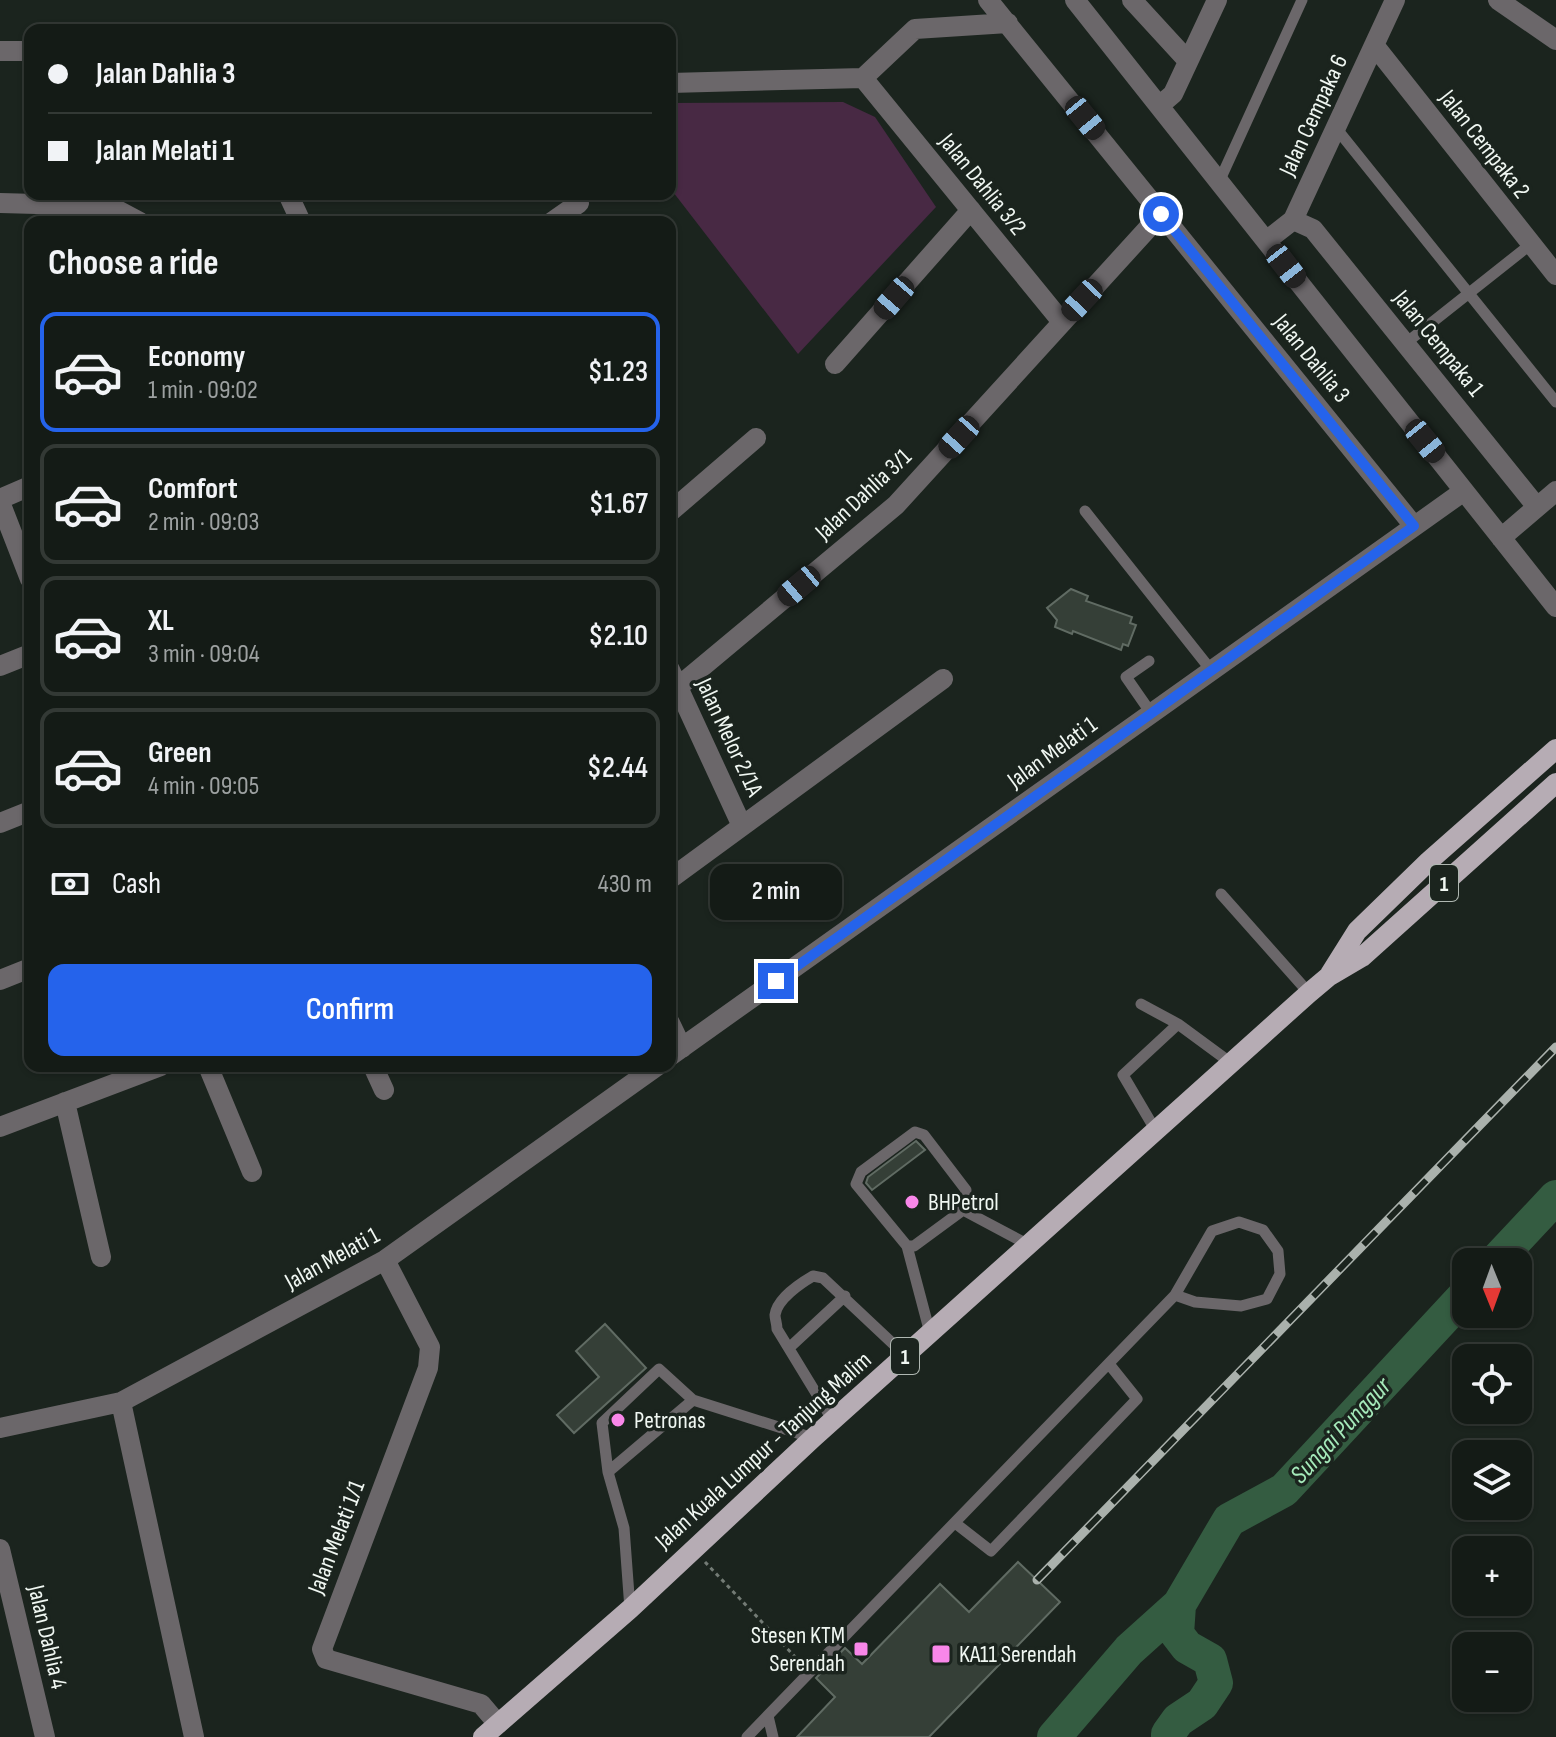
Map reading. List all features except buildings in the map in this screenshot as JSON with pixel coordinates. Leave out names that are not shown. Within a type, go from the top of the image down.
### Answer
[{"type":"main road","name":"Jalan Kuala Lumpur - Tanjung Malim","points":[[1328,977],[1357,931],[1429,861],[1556,749]]},
{"type":"main road","name":"Jalan Kuala Lumpur - Tanjung Malim","points":[[491,1730],[630,1609],[813,1438],[1309,993],[1328,977],[1362,957],[1556,783]]},
{"type":"street","name":"Jalan Dahlia 3","points":[[988,0],[1414,526]]},
{"type":"street","points":[[1075,0],[1556,607]]},
{"type":"street","points":[[1132,0],[1188,61]]},
{"type":"street","points":[[1159,106],[1173,94],[1217,0]]},
{"type":"street","name":"Jalan Cempaka 6","points":[[1266,241],[1293,220],[1395,0]]},
{"type":"street","points":[[1498,0],[1556,40]]},
{"type":"street","points":[[676,83],[863,78],[915,29],[1008,23]]},
{"type":"street","name":"Jalan Cempaka 2","points":[[1374,45],[1556,275]]},
{"type":"street","points":[[0,51],[24,51]]},
{"type":"street","name":"Jalan Dahlia 3/2","points":[[863,78],[1062,322]]},
{"type":"street","points":[[0,203],[110,206],[129,216]]},
{"type":"street","points":[[561,216],[579,203]]},
{"type":"street","points":[[835,364],[971,210]]},
{"type":"street","name":"Jalan Dahlia 3/1","points":[[676,676],[896,505],[1161,214]]},
{"type":"street","name":"Jalan Cempaka 1","points":[[1293,220],[1313,229],[1537,507]]},
{"type":"street","points":[[676,507],[756,438]]},
{"type":"street","points":[[24,489],[0,501],[24,563]]},
{"type":"street","name":"Jalan Melati 1","points":[[676,1052],[1464,491]]},
{"type":"street","points":[[1501,538],[1556,491]]},
{"type":"street","points":[[0,666],[24,656]]},
{"type":"street","points":[[676,875],[943,679]]},
{"type":"street","name":"Jalan Melor 2/1A","points":[[676,682],[742,826]]},
{"type":"street","points":[[0,823],[24,813]]},
{"type":"street","points":[[0,980],[24,970]]},
{"type":"street","points":[[0,1127],[145,1072]]},
{"type":"street","points":[[210,1072],[252,1172]]},
{"type":"street","points":[[376,1072],[384,1090]]},
{"type":"street","name":"Jalan Melati 1","points":[[0,1428],[121,1402],[385,1260],[649,1072]]},
{"type":"street","points":[[65,1102],[101,1257]]},
{"type":"street","name":"Jalan Melati 1/1","points":[[385,1260],[430,1347],[428,1368],[322,1649],[326,1659],[481,1704],[491,1730]]},
{"type":"street","points":[[121,1402],[194,1737]]},
{"type":"street","name":"Jalan Dahlia 4","points":[[0,1549],[45,1737]]},
{"type":"lane","points":[[1219,182],[1302,0]]},
{"type":"lane","points":[[1336,128],[1556,402]]},
{"type":"lane","points":[[1406,343],[1531,244]]},
{"type":"lane","points":[[1085,511],[1211,670]]},
{"type":"lane","points":[[1149,661],[1126,677],[1151,713]]},
{"type":"lane","points":[[1221,894],[1309,993]]},
{"type":"lane","points":[[1141,1004],[1178,1024],[1231,1063]]},
{"type":"lane","points":[[1156,1131],[1123,1075],[1178,1024]]},
{"type":"lane","points":[[907,1246],[914,1246],[963,1210],[966,1190],[924,1135],[915,1132],[861,1172],[856,1184],[907,1246],[930,1334]]},
{"type":"lane","points":[[963,1210],[1029,1245]]},
{"type":"lane","points":[[747,1737],[1175,1295],[1212,1231],[1239,1222],[1263,1230],[1278,1251],[1280,1274],[1267,1299],[1241,1306],[1195,1302],[1175,1295]]},
{"type":"lane","points":[[833,1421],[777,1329],[775,1314],[779,1304],[802,1282],[813,1276],[823,1278],[906,1356]]},
{"type":"lane","points":[[789,1348],[845,1296]]},
{"type":"lane","points":[[955,1523],[991,1551],[1137,1399],[1109,1364]]},
{"type":"lane","points":[[630,1609],[624,1528],[608,1472],[602,1423],[659,1369],[693,1400],[813,1438]]},
{"type":"lane","points":[[608,1472],[693,1400]]},
{"type":"lane","points":[[768,1716],[773,1737]]},
{"type":"path","points":[[692,1549],[810,1672]]},
{"type":"shaded area","points":[[843,102],[875,117],[936,207],[798,354],[676,196],[676,103]]},
{"type":"waterway","name":"Sungai Punggur","points":[[1508,1248],[1556,1197]]},
{"type":"waterway","name":"Sungai Punggur","points":[[1054,1737],[1129,1650],[1179,1605],[1229,1520],[1284,1490],[1452,1309]]},
{"type":"waterway","points":[[1168,1737],[1178,1720],[1202,1704],[1216,1683],[1210,1660],[1187,1647],[1177,1634],[1179,1605]]},
{"type":"railway","points":[[1037,1580],[1556,1047]]},
{"type":"place","name":"BHPetrol","points":[[912,1202]]},
{"type":"place","name":"Petronas","points":[[618,1420]]},
{"type":"place","name":"Stesen KTM Serendah","points":[[861,1649]]},
{"type":"place","name":"KA11 Serendah","points":[[941,1654]]},
{"type":"route","points":[[776,981],[1414,526],[1161,214]]}]
